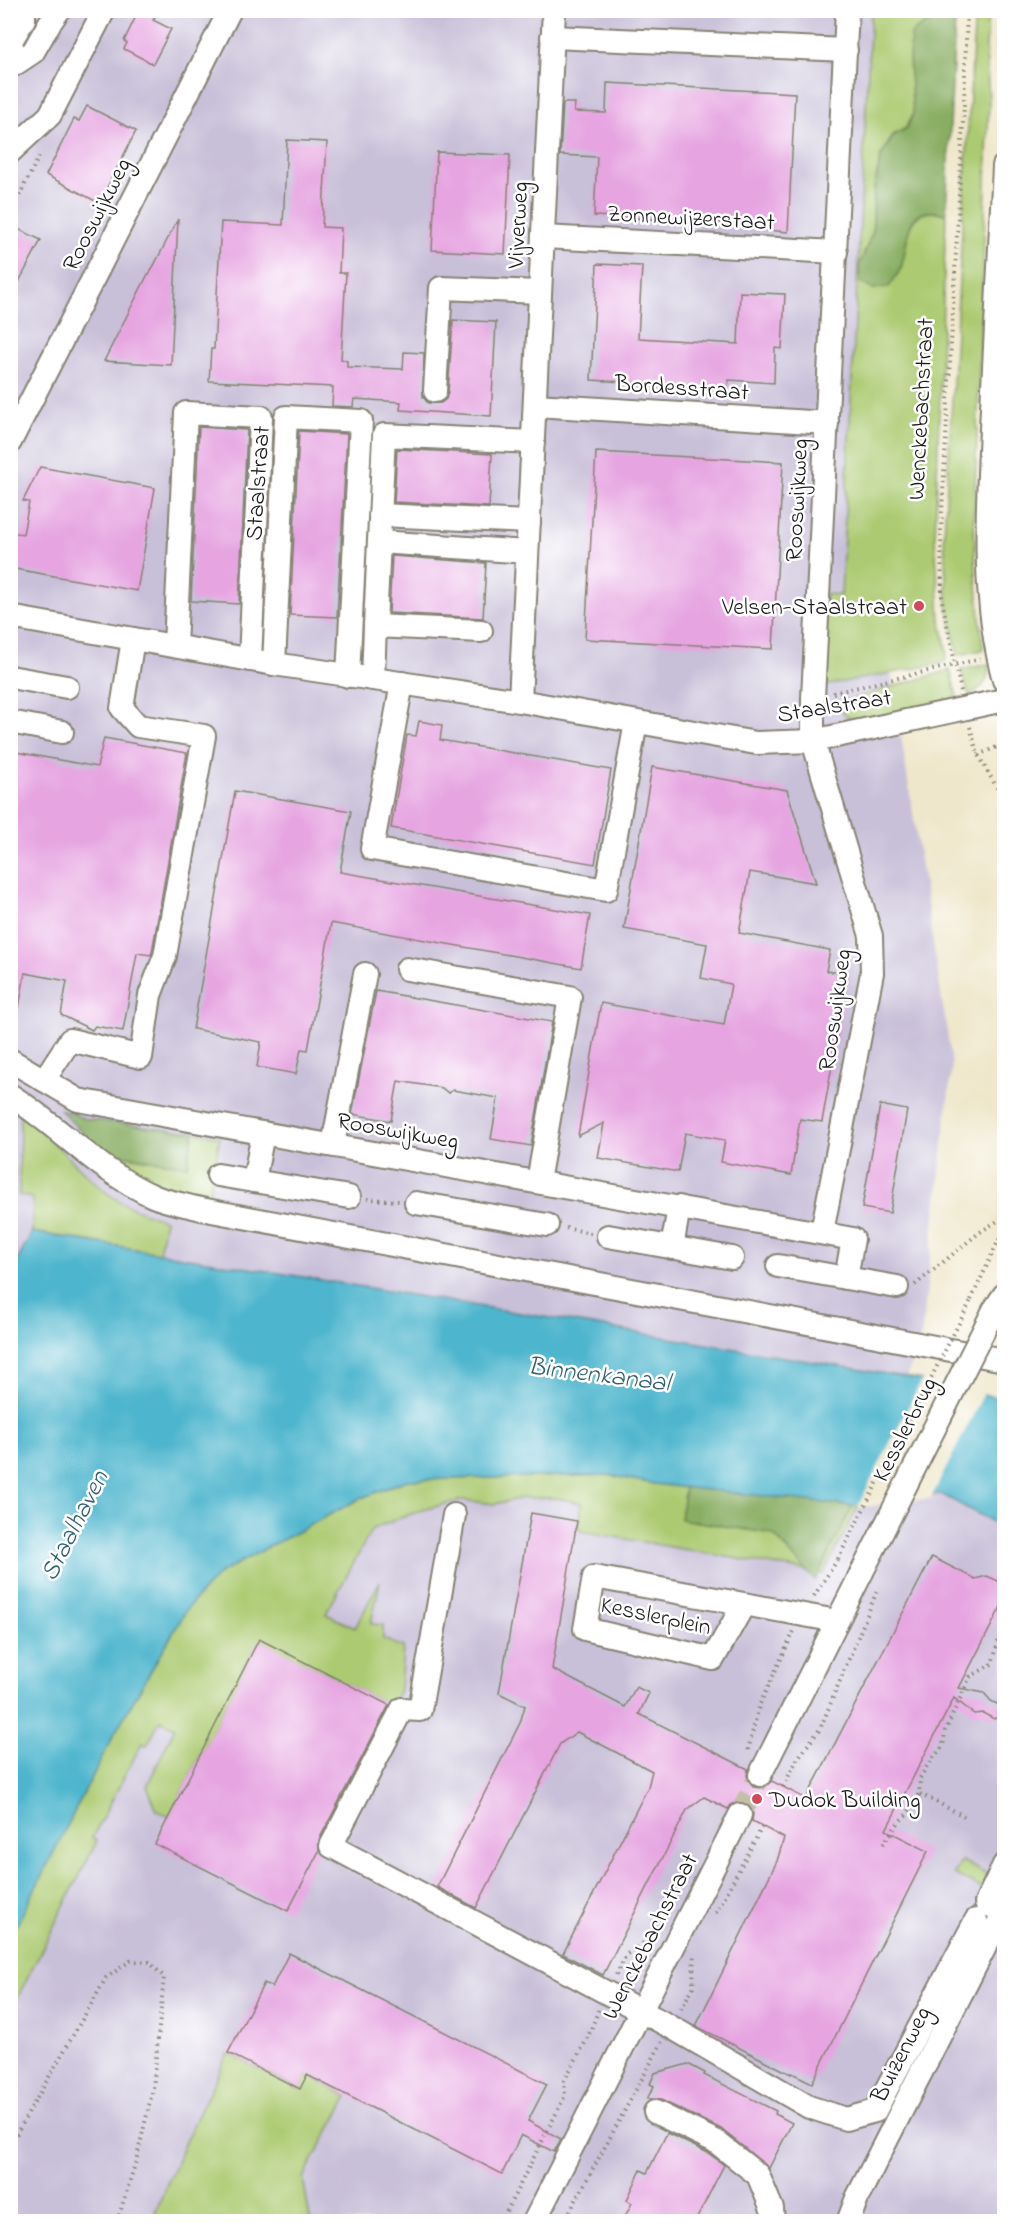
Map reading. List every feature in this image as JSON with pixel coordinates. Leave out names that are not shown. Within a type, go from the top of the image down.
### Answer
[{"type":"street","points":[[12,64],[11,41],[24,19],[24,10]]},
{"type":"street","points":[[12,64],[43,10]]},
{"type":"street","points":[[12,64],[33,52],[59,10]]},
{"type":"street","points":[[10,152],[28,125],[88,10]]},
{"type":"street","points":[[10,152],[50,116],[104,10]]},
{"type":"street","name":"Rooswijkweg","points":[[10,441],[230,10]]},
{"type":"street","name":"Vijverweg","points":[[520,700],[554,10]]},
{"type":"street","name":"Rooswijkweg","points":[[822,1232],[872,973],[871,936],[813,741],[813,698],[847,10]]},
{"type":"street","points":[[552,37],[846,50]]},
{"type":"street","points":[[1005,166],[988,506],[988,584],[998,656],[1005,680]]},
{"type":"street","name":"Zonnewijzerstaat","points":[[543,237],[836,252]]},
{"type":"street","points":[[435,391],[441,288],[540,292]]},
{"type":"street","name":"Bordesstraat","points":[[535,405],[827,423]]},
{"type":"street","name":"Staalstraat","points":[[175,646],[186,413],[261,417],[250,660]]},
{"type":"street","name":"Staalstraat","points":[[274,664],[286,417],[361,421],[348,676]]},
{"type":"street","points":[[373,679],[384,435],[533,442]]},
{"type":"street","points":[[380,515],[529,522]]},
{"type":"street","points":[[379,542],[527,552]]},
{"type":"street","name":"Staalstraat","points":[[10,617],[274,664],[520,700],[756,743],[813,741],[1005,700]]},
{"type":"street","points":[[375,626],[481,631]]},
{"type":"street","points":[[44,1080],[70,1040],[141,1057],[150,995],[165,956],[204,736],[138,726],[122,708],[133,639]]},
{"type":"street","points":[[10,677],[67,687]]},
{"type":"street","points":[[402,683],[372,849],[606,890],[636,722]]},
{"type":"street","points":[[10,722],[62,732]]},
{"type":"street","points":[[408,969],[570,997],[538,1182]]},
{"type":"street","points":[[333,1145],[365,974]]},
{"type":"street","name":"Rooswijkweg","points":[[10,1060],[78,1100],[853,1239],[846,1278]]},
{"type":"street","points":[[10,1095],[35,1111],[118,1176],[154,1196],[201,1209],[1005,1360]]},
{"type":"street","points":[[254,1181],[263,1133]]},
{"type":"street","points":[[218,1175],[349,1197]]},
{"type":"street","points":[[416,1203],[547,1225]]},
{"type":"street","points":[[672,1248],[679,1207]]},
{"type":"street","points":[[608,1236],[732,1258]]},
{"type":"street","points":[[778,1266],[897,1287]]},
{"type":"street","name":"Kesslerbrug","points":[[871,1577],[999,1303]]},
{"type":"street","points":[[454,1515],[420,1710],[402,1709],[331,1846],[671,2027],[809,2107],[846,2119],[875,2111],[976,1920]]},
{"type":"street","name":"Kesslerplein","points":[[744,1604],[713,1659],[585,1629],[594,1577],[744,1604],[802,1615],[837,1621]]},
{"type":"street","points":[[760,1775],[837,1621],[871,1577]]},
{"type":"street","name":"Wenckebachstraat","points":[[539,2220],[740,1815]]},
{"type":"street","name":"Buizenweg","points":[[848,2222],[862,2187],[988,1941],[1005,1913],[986,1903],[1005,1865]]},
{"type":"street","points":[[655,2112],[716,2141],[758,2175],[772,2210],[772,2222]]},
{"type":"path","name":"Wenckebachstraat","points":[[967,10],[941,530],[942,601],[965,709],[978,754],[1005,800]]},
{"type":"path","name":"Staalstraat","points":[[813,698],[956,664]]},
{"type":"path","points":[[978,754],[1005,744]]},
{"type":"path","points":[[349,1197],[416,1203]]},
{"type":"path","points":[[897,1287],[912,1288],[980,1232],[1005,1218]]},
{"type":"path","name":"Kesslerbrug","points":[[802,1615],[838,1559],[971,1300],[1003,1231],[1005,1218]]},
{"type":"path","points":[[547,1225],[608,1236]]},
{"type":"path","points":[[783,1787],[798,1758],[820,1729],[871,1577]]},
{"type":"path","points":[[750,1743],[759,1706],[802,1615]]},
{"type":"path","points":[[883,1844],[908,1813],[919,1794],[920,1778],[944,1746],[945,1731],[970,1677],[992,1664],[999,1640],[1005,1633]]},
{"type":"path","points":[[919,1794],[968,1818]]},
{"type":"path","name":"Wenckebachstraat","points":[[714,1916],[762,1827]]},
{"type":"path","name":"Wenckebachstraat","points":[[501,2222],[565,2096],[564,2080],[588,2037],[606,1993],[627,1954],[648,1940],[664,1916]]},
{"type":"path","name":"Wenckebachstraat","points":[[564,2222],[632,2094],[693,1987],[693,1956],[698,1946]]},
{"type":"path","points":[[10,2145],[106,1978],[130,1961],[149,1962],[164,1977],[153,2089],[136,2161],[117,2222]]},
{"type":"shaded area","points":[[11,11],[891,11],[885,633],[952,1064],[922,1332],[894,1415],[1004,1439],[1004,2221],[11,2222]]},
{"type":"green space","points":[[871,11],[955,11],[955,20],[942,20],[913,97],[913,114],[906,128],[893,135],[881,156],[874,189],[873,231],[901,268],[908,235],[916,218],[933,212],[946,214],[935,538],[940,618],[947,652],[945,661],[939,664],[828,685],[825,678],[825,594],[841,595]]},
{"type":"green space","points":[[975,11],[988,11],[986,50],[989,100],[974,516],[976,575],[983,650],[958,655],[947,604],[944,535]]},
{"type":"green space","points":[[955,20],[946,214],[922,213],[915,218],[897,275],[889,287],[872,289],[860,282],[859,266],[873,231],[874,189],[881,156],[894,135],[907,128],[913,114],[909,59],[911,34],[925,24]]},
{"type":"green space","points":[[1004,398],[1004,613],[999,592],[999,494]]},
{"type":"green space","points":[[989,664],[985,683],[969,695],[961,670]]},
{"type":"green space","points":[[950,670],[957,697],[901,713],[869,719],[848,717],[837,703]]},
{"type":"green space","points":[[59,1109],[86,1119],[194,1132],[187,1166],[99,1151]]},
{"type":"green space","points":[[20,1112],[106,1192],[127,1205],[165,1220],[159,1253],[32,1232],[33,1198],[19,1195]]},
{"type":"green space","points":[[194,1132],[220,1137],[207,1206],[174,1201],[99,1151],[187,1166]]},
{"type":"green space","points":[[608,1475],[654,1484],[859,1505],[823,1574],[580,1531],[581,1503],[558,1498],[523,1498],[494,1504],[461,1500],[419,1511],[372,1529],[326,1614],[355,1628],[380,1581],[371,1624],[383,1625],[383,1639],[403,1647],[400,1690],[392,1707],[259,1640],[169,1817],[157,1810],[147,1786],[175,1727],[160,1720],[147,1745],[142,1743],[92,1838],[97,1841],[11,2010],[11,1936],[114,1734],[188,1607],[220,1573],[359,1499],[407,1480]]},
{"type":"green space","points":[[685,1487],[853,1506],[815,1581],[773,1534],[680,1519]]},
{"type":"green space","points":[[962,1861],[988,1875],[981,1888],[954,1874]]},
{"type":"green space","points":[[228,2053],[299,2089],[307,2075],[348,2096],[303,2178],[310,2219],[315,2221],[151,2222],[183,2146]]},
{"type":"water","points":[[32,1232],[917,1379],[995,1397],[1004,1396],[1004,1528],[941,1494],[853,1506],[654,1484],[608,1475],[407,1480],[359,1499],[220,1573],[188,1607],[114,1734],[11,1936],[10,1275]]},
{"type":"pier","points":[[923,1378],[985,1391],[931,1498],[857,1508]]},
{"type":"building","points":[[139,10],[159,10],[153,20],[171,29],[153,64],[124,49],[127,43],[124,41]]},
{"type":"building","points":[[607,83],[795,93],[788,232],[767,230],[767,225],[594,216],[597,157],[560,155],[563,103],[575,103],[574,112],[606,113]]},
{"type":"building","points":[[87,106],[136,131],[99,203],[46,175],[74,119],[79,121]]},
{"type":"building","points":[[287,140],[327,142],[322,227],[341,228],[339,273],[346,273],[341,359],[347,361],[347,367],[403,369],[404,352],[424,353],[423,397],[428,403],[441,403],[446,399],[448,392],[453,320],[496,322],[491,416],[400,410],[401,402],[354,399],[353,407],[332,406],[333,387],[209,381],[211,349],[214,349],[221,222],[283,225]]},
{"type":"building","points":[[437,152],[510,155],[505,254],[432,250]]},
{"type":"building","points":[[178,219],[171,365],[104,361],[148,274]]},
{"type":"building","points":[[18,229],[41,240],[10,299],[10,244]]},
{"type":"building","points":[[597,264],[642,266],[638,338],[738,344],[740,292],[785,294],[782,349],[775,348],[774,383],[729,380],[728,388],[591,380]]},
{"type":"building","points":[[199,427],[247,430],[239,604],[191,601]]},
{"type":"building","points":[[299,431],[347,434],[337,617],[290,615]]},
{"type":"building","points":[[397,449],[492,454],[489,507],[394,502]]},
{"type":"building","points":[[596,452],[783,462],[773,649],[585,639]]},
{"type":"building","points":[[40,467],[155,488],[137,591],[10,568],[10,532],[23,534],[29,502],[23,501]]},
{"type":"building","points":[[392,556],[486,563],[483,618],[389,613]]},
{"type":"building","points":[[419,721],[442,725],[440,740],[611,770],[595,864],[391,828],[407,735],[416,736]]},
{"type":"building","points":[[104,738],[187,753],[152,952],[151,955],[137,953],[123,1031],[95,1026],[92,1030],[61,1015],[67,981],[25,973],[19,1008],[10,1007],[10,751],[97,767]]},
{"type":"building","points":[[652,767],[787,790],[816,883],[750,872],[739,933],[830,950],[826,971],[848,974],[822,1122],[800,1119],[791,1175],[721,1162],[725,1140],[685,1133],[678,1172],[598,1158],[604,1123],[578,1136],[601,1003],[724,1025],[731,984],[701,978],[707,944],[624,929]]},
{"type":"building","points":[[235,791],[351,811],[340,872],[590,915],[581,968],[331,923],[308,1050],[301,1049],[296,1074],[257,1067],[261,1042],[193,1029]]},
{"type":"building","points":[[376,991],[552,1022],[531,1146],[491,1139],[498,1098],[453,1090],[448,1093],[442,1088],[398,1081],[391,1121],[352,1114]]},
{"type":"building","points":[[880,1105],[907,1110],[890,1213],[862,1208]]},
{"type":"building","name":"Dudok Building","points":[[531,1513],[577,1521],[552,1669],[625,1707],[636,1687],[649,1693],[639,1714],[748,1769],[747,1776],[753,1787],[761,1788],[772,1781],[806,1799],[932,1557],[975,1579],[987,1576],[1005,1584],[1005,1599],[959,1688],[984,1693],[991,1701],[1001,1706],[1002,1715],[994,1719],[983,1713],[974,1714],[954,1698],[886,1830],[928,1851],[812,2083],[696,2026],[777,1861],[784,1838],[752,1821],[753,1814],[747,1803],[732,1804],[728,1809],[704,1797],[687,1810],[603,1975],[563,1954],[648,1787],[652,1771],[577,1732],[560,1744],[476,1908],[437,1887],[520,1723],[525,1706],[499,1693]]},
{"type":"building","points":[[259,1639],[389,1705],[319,1840],[319,1851],[288,1911],[155,1844]]},
{"type":"building","points":[[289,1953],[547,2084],[528,2121],[561,2139],[554,2152],[521,2135],[502,2174],[307,2075],[300,2089],[228,2053],[264,1983],[272,1987]]},
{"type":"building","points":[[688,2064],[705,2073],[704,2075],[776,2111],[775,2114],[792,2123],[769,2168],[721,2129],[661,2100],[647,2099],[654,2086],[650,2084],[655,2073]]},
{"type":"building","points":[[667,2133],[708,2153],[724,2165],[695,2222],[622,2222],[632,2203],[627,2200],[641,2170],[647,2173]]},
{"type":"tunnel","points":[[740,1815],[760,1775]]},
{"type":"place","name":"Velsen-Staalstraat","points":[[919,606]]},
{"type":"place","name":"Dudok Building","points":[[757,1799]]},
{"type":"water label","name":"Binnenkanaal","points":[[599,1373]]},
{"type":"water label","name":"Staalhaven","points":[[73,1525]]}]
